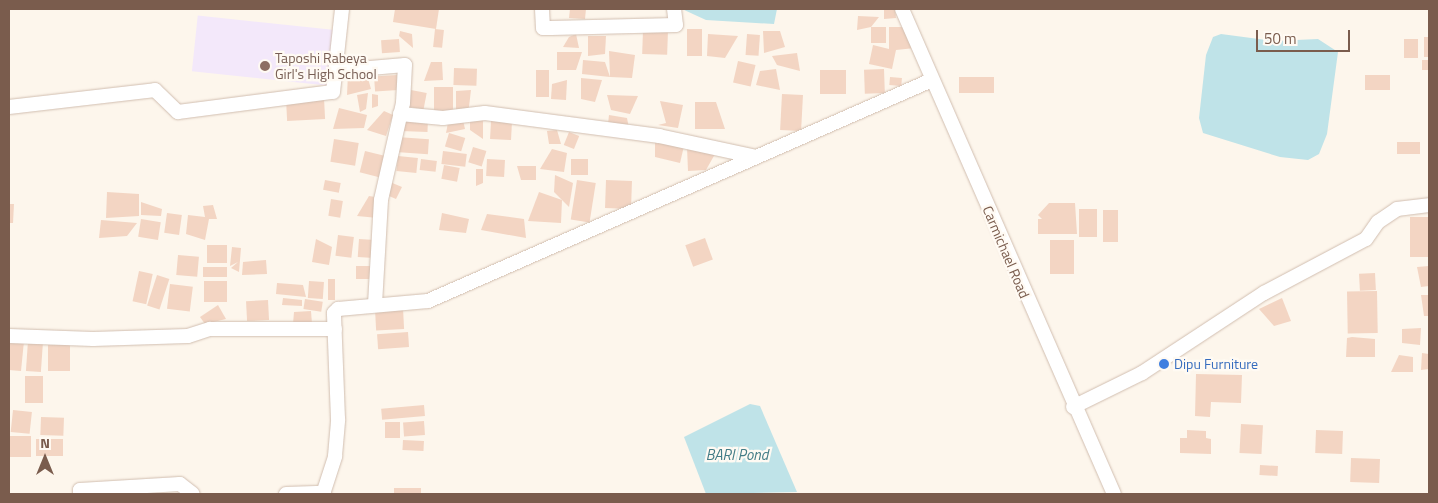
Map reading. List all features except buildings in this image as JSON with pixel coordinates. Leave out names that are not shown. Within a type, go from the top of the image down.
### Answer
[{"type":"street","points":[[9,107],[154,90],[178,112],[333,92],[342,9]]},
{"type":"street","points":[[542,9],[544,28],[551,28],[676,25],[674,9]]},
{"type":"street","name":"Carmichael Road","points":[[902,9],[1073,407],[1114,494]]},
{"type":"street","points":[[336,72],[405,65],[400,114],[381,200],[375,305]]},
{"type":"street","points":[[286,494],[324,494],[335,456],[338,419],[335,330],[338,309],[428,301],[932,80]]},
{"type":"street","points":[[400,114],[443,118],[485,113],[659,136],[756,157]]},
{"type":"street","points":[[1073,407],[1142,373],[1264,293],[1366,239],[1378,222],[1397,209],[1429,205]]},
{"type":"street","points":[[9,336],[93,339],[188,336],[210,329],[335,330]]},
{"type":"street","points":[[80,494],[80,490],[180,484],[193,494]]},
{"type":"shaded area","name":"Taposhi Rabeya Girl's High School","points":[[198,16],[335,30],[329,86],[192,71]]},
{"type":"water","points":[[682,9],[777,9],[774,24],[706,20]]},
{"type":"water","points":[[1221,34],[1274,41],[1318,39],[1338,52],[1327,134],[1319,154],[1308,160],[1280,157],[1203,133],[1199,118],[1206,55],[1213,37]]},
{"type":"water","name":"BARI Pond","points":[[750,404],[760,406],[797,492],[706,494],[684,437]]},
{"type":"place","name":"Taposhi Rabeya Girl's High School","points":[[265,66]]},
{"type":"place","name":"Dipu Furniture","points":[[1164,364]]}]
